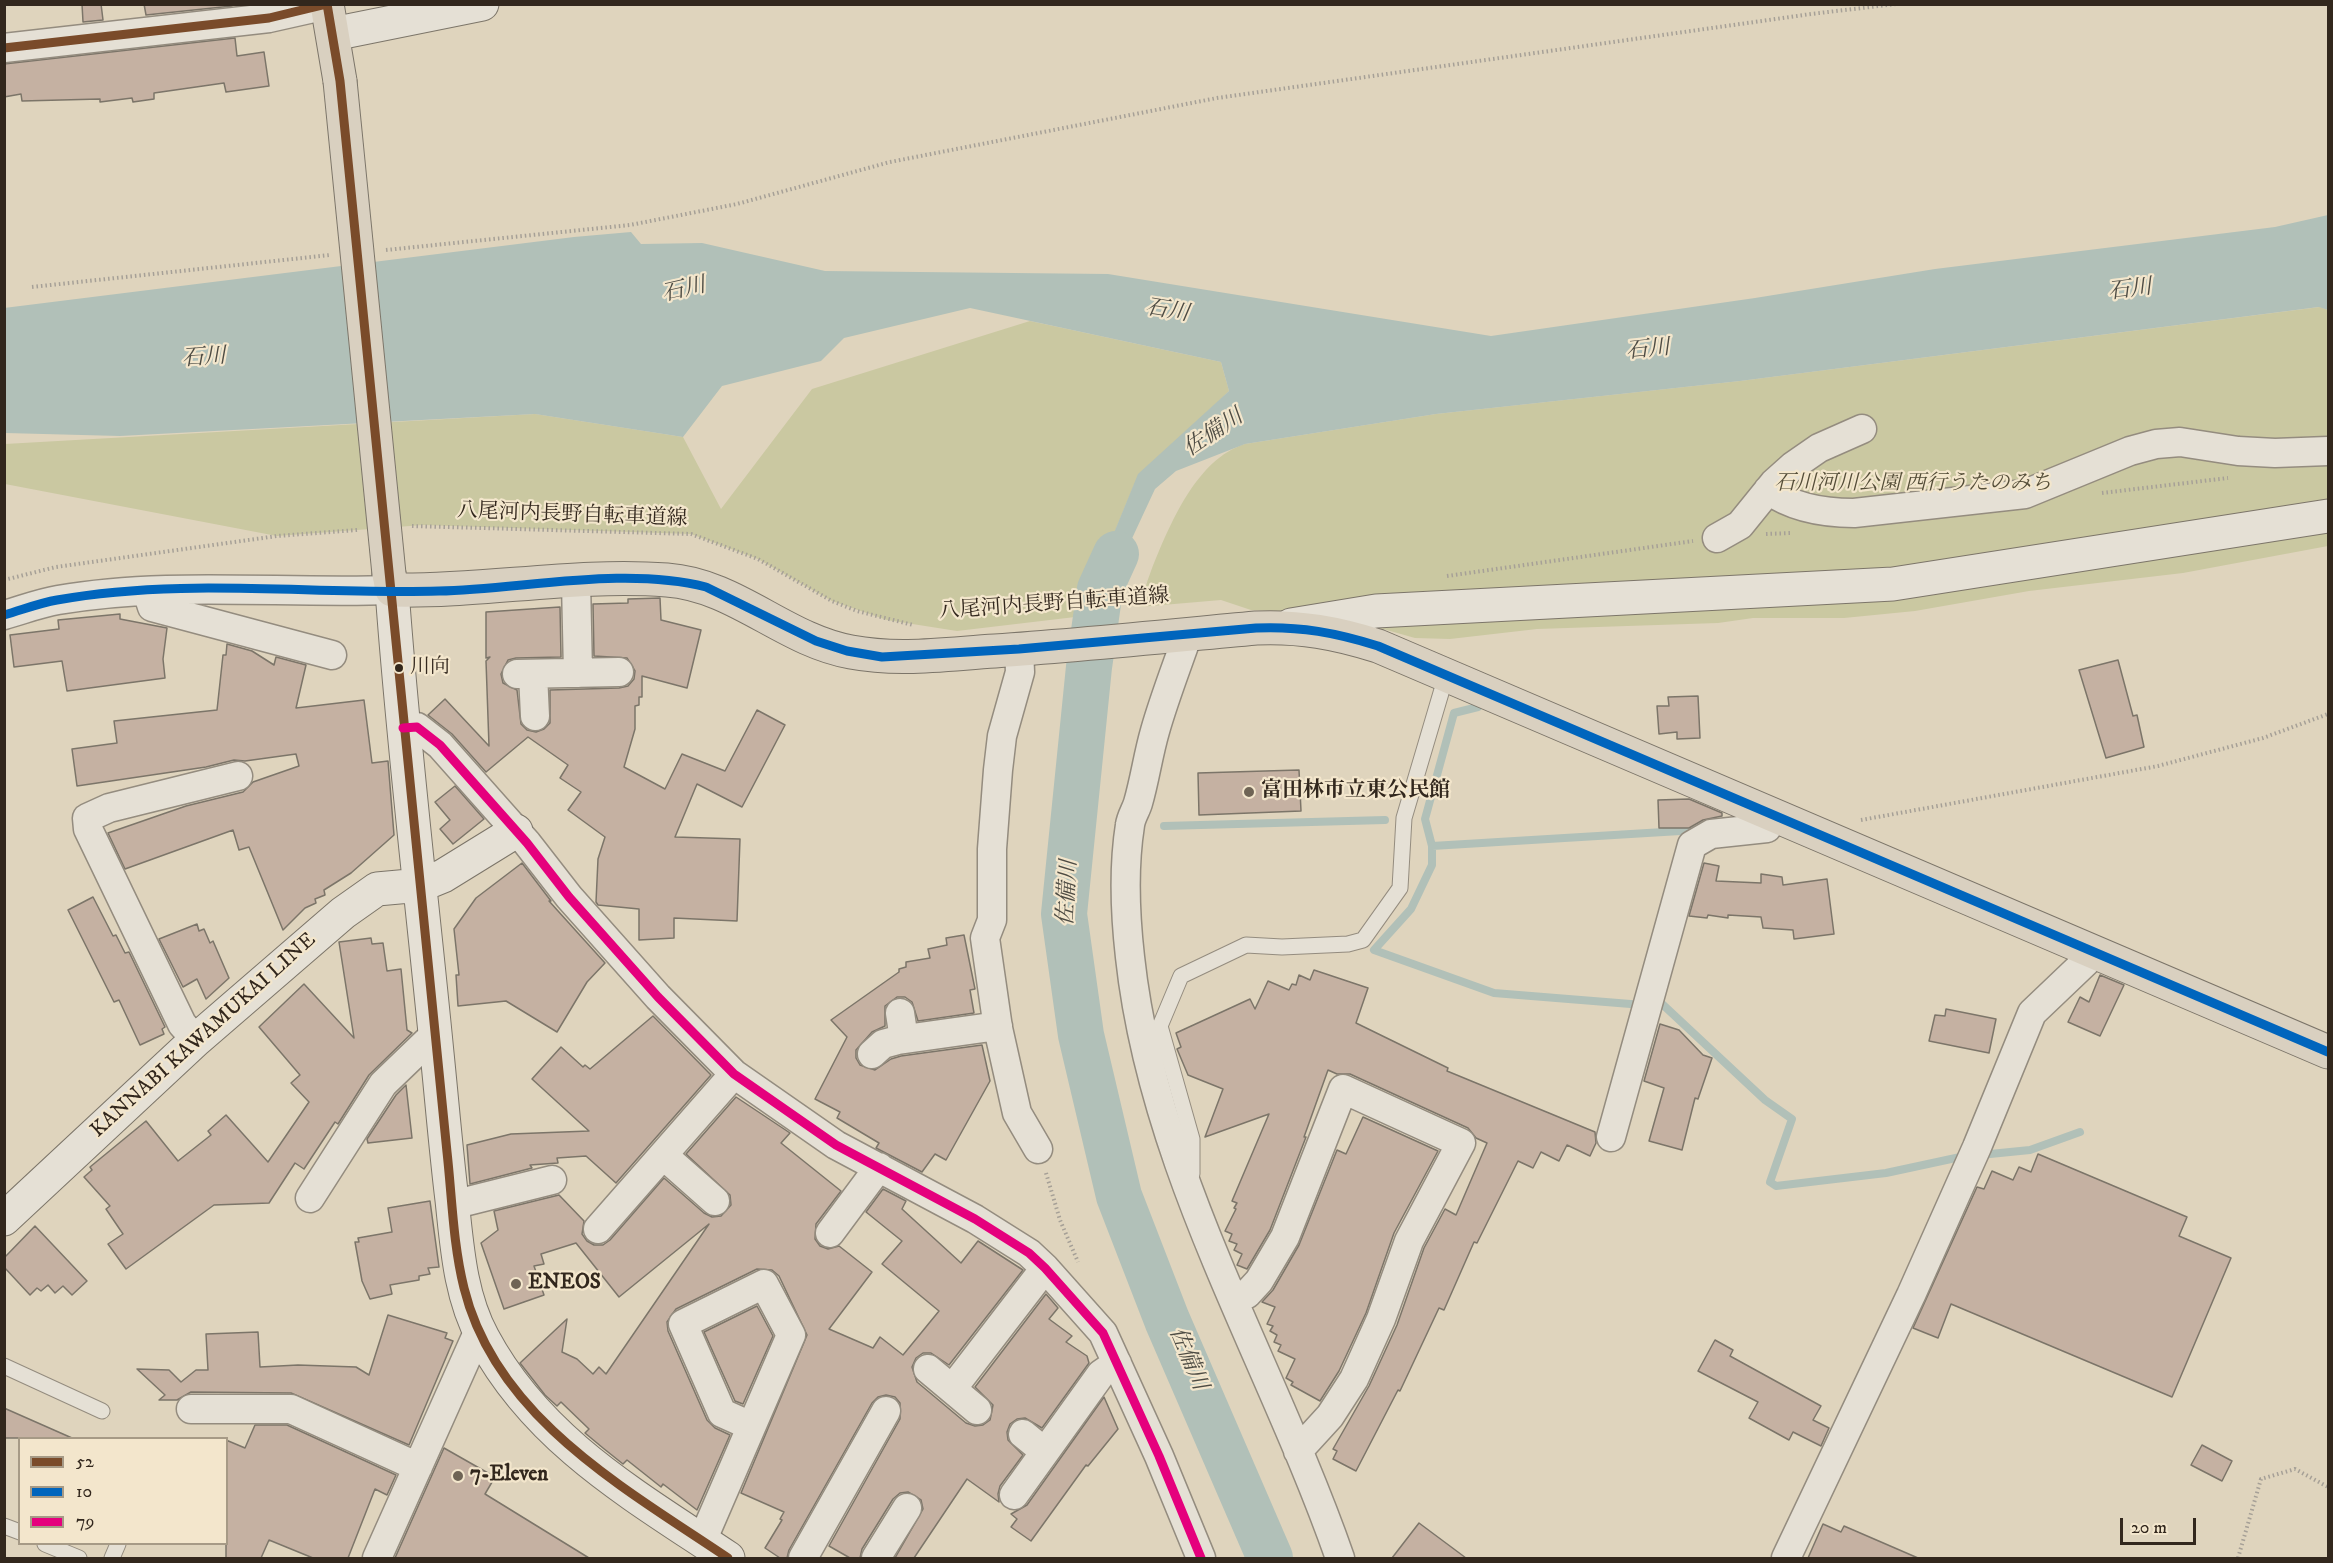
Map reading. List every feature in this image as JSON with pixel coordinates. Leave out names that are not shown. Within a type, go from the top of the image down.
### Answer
[{"type":"main road","points":[[482,4],[330,19],[340,81],[403,728],[453,1205],[464,1287],[479,1330],[515,1387],[562,1440],[606,1475],[715,1550]]},
{"type":"main road","points":[[390,582],[438,591],[649,579],[696,584],[725,594],[816,641],[847,651],[882,657],[1030,648],[1284,627],[1376,611],[1893,584],[2328,516]]},
{"type":"main road","points":[[1284,627],[1350,637],[1378,646],[2328,1052]]},
{"type":"main road","points":[[421,885],[443,876],[516,831]]},
{"type":"main road","name":"KANNABI KAWAMUKAI LINE","points":[[4,1219],[196,1040],[321,931],[367,896],[387,886],[421,885]]},
{"type":"street","points":[[4,48],[269,18],[330,19]]},
{"type":"street","points":[[1717,538],[1740,525],[1768,490],[1793,466],[1819,448],[1862,429]]},
{"type":"street","points":[[1768,490],[1782,500],[1801,506],[1831,513],[1854,513],[2025,494],[2130,451],[2156,444],[2181,442],[2275,453],[2328,451]]},
{"type":"street","points":[[4,615],[56,600],[147,591],[201,588],[342,592],[390,582]]},
{"type":"street","points":[[576,582],[578,673]]},
{"type":"street","points":[[147,591],[152,607],[332,655]]},
{"type":"street","points":[[1183,635],[1155,731],[1138,803],[1130,823],[1124,892],[1132,983],[1140,1032],[1156,1098],[1191,1199],[1298,1451],[1340,1558]]},
{"type":"street","points":[[1030,648],[1020,672],[1002,736],[992,849],[992,920],[985,938],[998,1026],[1017,1113],[1038,1149]]},
{"type":"street","points":[[535,716],[525,674],[619,672]]},
{"type":"street","points":[[403,728],[417,728],[427,733],[516,831],[568,897],[658,997],[734,1074],[836,1145],[975,1219],[1029,1253],[1045,1268],[1103,1333],[1159,1456],[1201,1558]]},
{"type":"street","points":[[196,1040],[177,1014],[88,829],[87,818],[109,808],[238,776]]},
{"type":"street","points":[[1611,1137],[1692,845],[1711,834],[1767,828],[1775,816]]},
{"type":"street","points":[[1786,1558],[1911,1296],[1977,1147],[2032,1013],[2096,952]]},
{"type":"street","points":[[872,1054],[902,1026],[998,1026]]},
{"type":"street","points":[[310,1198],[383,1083],[435,1034]]},
{"type":"street","points":[[598,1229],[734,1074]]},
{"type":"street","points":[[1234,1300],[1247,1294],[1259,1281],[1285,1237],[1343,1089],[1461,1143],[1408,1241],[1381,1319],[1354,1379],[1330,1416],[1298,1451]]},
{"type":"street","points":[[663,1155],[715,1201]]},
{"type":"street","points":[[830,1233],[879,1167]]},
{"type":"street","points":[[453,1205],[552,1180]]},
{"type":"street","points":[[952,1389],[1045,1268]]},
{"type":"street","points":[[715,1550],[751,1426],[791,1335],[764,1284],[683,1324],[722,1413],[751,1426]]},
{"type":"street","points":[[377,1558],[479,1330]]},
{"type":"street","points":[[1014,1495],[1101,1374],[1117,1363]]},
{"type":"street","points":[[927,1369],[977,1410]]},
{"type":"street","points":[[191,1409],[291,1409],[418,1467]]},
{"type":"street","points":[[803,1558],[886,1411]]},
{"type":"street","points":[[1023,1434],[1045,1452]]},
{"type":"street","points":[[876,1558],[907,1508]]},
{"type":"lane","points":[[1191,1199],[1192,1139],[1160,1026],[1181,976],[1246,945],[1282,947],[1348,944],[1363,940],[1400,888],[1404,818],[1446,676]]},
{"type":"lane","points":[[4,1366],[102,1411]]},
{"type":"lane","points":[[47,1545],[79,1558]]},
{"type":"path","points":[[382,250],[630,225],[737,204],[890,162],[1217,98],[1810,14],[1896,4]]},
{"type":"path","points":[[32,288],[335,255]]},
{"type":"path","name":"八尾河内長野自転車道線","points":[[400,527],[423,525],[691,534],[758,559],[840,605],[877,617],[917,626]]},
{"type":"path","points":[[4,580],[56,567],[277,536],[367,530]]},
{"type":"path","points":[[1825,836],[1832,825],[2158,766],[2263,738],[2328,714]]},
{"type":"path","points":[[1038,1149],[1060,1220],[1081,1268]]},
{"type":"path","points":[[2238,1558],[2261,1479],[2295,1469],[2328,1487]]},
{"type":"green space","name":"石川河川公園 西行うたのみち","points":[[2320,307],[2328,310],[2328,546],[2183,573],[2029,591],[1915,611],[1844,618],[1753,618],[1718,623],[1537,629],[1450,639],[1415,638],[1376,627],[1286,611],[1251,610],[1221,600],[1139,607],[1166,534],[1186,496],[1212,464],[1228,452],[1245,444],[1436,414],[1740,381]]},
{"type":"green space","points":[[1030,321],[1221,362],[1229,391],[1134,485],[1091,589],[1092,615],[957,631],[887,620],[832,601],[758,559],[691,534],[423,525],[277,536],[5,484],[5,444],[535,414],[683,437],[721,509],[812,389]]},
{"type":"water","name":"石川","points":[[2328,215],[2328,310],[2319,307],[1740,381],[1436,414],[1245,444],[1176,471],[1155,489],[1108,590],[1103,613],[1092,615],[1091,589],[1138,474],[1229,391],[1221,362],[970,308],[844,338],[821,361],[722,386],[683,437],[535,414],[120,436],[5,433],[4,308],[574,237],[631,232],[641,244],[702,243],[825,271],[1108,274],[1491,336],[1755,298],[1935,269],[2275,227]]},
{"type":"building","points":[[82,4],[101,4],[103,20],[83,22]]},
{"type":"building","points":[[144,4],[232,4],[232,6],[146,15]]},
{"type":"building","points":[[235,38],[237,56],[264,52],[269,86],[226,92],[224,83],[154,93],[154,99],[133,102],[132,98],[100,102],[100,99],[22,101],[21,94],[4,97],[4,64]]},
{"type":"building","points":[[660,598],[661,620],[701,630],[687,688],[642,676],[642,697],[639,697],[639,705],[635,706],[635,729],[624,767],[665,789],[682,754],[725,771],[757,710],[785,725],[742,807],[697,784],[675,837],[740,839],[737,921],[674,918],[674,938],[639,940],[639,909],[598,905],[596,902],[598,859],[605,837],[568,810],[581,792],[560,778],[568,765],[528,737],[486,772],[452,734],[428,715],[445,699],[489,746],[486,661],[490,657],[486,658],[486,612],[560,607],[561,657],[508,660],[501,674],[503,683],[517,690],[521,724],[527,730],[536,732],[544,729],[550,723],[550,690],[619,688],[628,686],[634,679],[635,671],[627,658],[594,656],[593,604],[628,603],[628,599]]},
{"type":"building","points":[[120,614],[120,619],[167,628],[163,659],[165,678],[67,691],[62,661],[14,667],[10,635],[59,629],[58,620]]},
{"type":"building","points":[[227,644],[252,651],[274,665],[276,657],[306,665],[296,708],[364,700],[372,763],[388,761],[394,835],[351,873],[324,890],[325,895],[315,899],[316,903],[305,908],[283,930],[249,847],[239,850],[233,830],[125,869],[108,833],[186,806],[243,792],[253,782],[299,766],[296,754],[245,761],[234,760],[206,767],[77,786],[72,749],[117,743],[114,721],[217,710],[223,655],[226,655]]},
{"type":"building","points":[[2118,660],[2133,716],[2137,715],[2144,747],[2106,758],[2079,670]]},
{"type":"building","points":[[1698,696],[1700,738],[1677,739],[1677,732],[1659,734],[1657,706],[1669,706],[1668,697]]},
{"type":"building","name":"富田林市立東公民館","points":[[1299,770],[1301,811],[1199,815],[1198,773]]},
{"type":"building","points":[[455,786],[484,819],[453,844],[440,829],[450,820],[435,802]]},
{"type":"building","points":[[1689,799],[1722,813],[1722,816],[1703,820],[1689,828],[1659,828],[1658,800]]},
{"type":"building","points":[[522,863],[551,901],[549,901],[605,963],[587,982],[557,1032],[506,1001],[458,1006],[456,975],[459,975],[454,929],[476,898]]},
{"type":"building","points":[[1704,863],[1719,866],[1716,881],[1761,883],[1761,874],[1782,877],[1783,885],[1827,879],[1834,934],[1794,939],[1793,930],[1763,928],[1761,917],[1689,916]]},
{"type":"building","points":[[93,897],[113,936],[116,935],[125,953],[129,952],[165,1027],[162,1029],[164,1034],[140,1045],[119,1000],[114,1002],[68,910]]},
{"type":"building","points":[[197,924],[199,931],[204,929],[210,943],[213,941],[229,978],[206,999],[197,979],[183,987],[159,939]]},
{"type":"building","points":[[964,935],[975,989],[970,990],[974,1013],[918,1021],[912,1002],[905,997],[897,997],[885,1006],[885,1026],[872,1032],[856,1050],[856,1058],[860,1065],[875,1070],[891,1059],[901,1056],[982,1045],[990,1081],[946,1160],[935,1154],[922,1172],[876,1148],[879,1143],[837,1118],[840,1112],[815,1099],[847,1037],[831,1020],[899,972],[899,969],[906,967],[906,962],[930,958],[928,949],[947,945],[946,938]]},
{"type":"building","points":[[371,938],[372,944],[383,943],[387,971],[401,969],[407,1030],[412,1033],[369,1075],[338,1124],[335,1122],[304,1169],[295,1163],[269,1203],[214,1205],[126,1269],[108,1244],[123,1234],[106,1209],[110,1206],[84,1177],[92,1170],[90,1167],[146,1121],[178,1161],[211,1135],[208,1131],[226,1115],[268,1162],[309,1102],[291,1083],[300,1075],[259,1027],[304,984],[354,1038],[339,942]]},
{"type":"building","points":[[1314,970],[1368,988],[1356,1023],[1448,1068],[1447,1071],[1595,1132],[1596,1143],[1590,1156],[1567,1145],[1559,1161],[1541,1152],[1533,1168],[1518,1161],[1477,1243],[1474,1242],[1444,1310],[1439,1308],[1400,1391],[1398,1390],[1356,1471],[1333,1459],[1337,1451],[1333,1449],[1369,1386],[1397,1325],[1424,1248],[1445,1209],[1456,1215],[1487,1143],[1476,1138],[1468,1128],[1350,1074],[1337,1074],[1328,1070],[1304,1137],[1306,1137],[1270,1230],[1247,1269],[1237,1265],[1242,1254],[1234,1250],[1237,1244],[1229,1241],[1232,1234],[1225,1231],[1236,1209],[1234,1208],[1237,1203],[1232,1201],[1269,1114],[1205,1137],[1223,1089],[1188,1075],[1177,1049],[1181,1047],[1176,1033],[1250,999],[1255,1009],[1268,981],[1289,990],[1292,984],[1296,985],[1299,975],[1310,980]]},
{"type":"building","points":[[2100,975],[2124,985],[2100,1036],[2068,1022],[2080,997],[2089,1002]]},
{"type":"building","points":[[1946,1009],[1996,1019],[1989,1053],[1929,1041],[1935,1015],[1945,1016]]},
{"type":"building","points":[[653,1016],[711,1075],[616,1183],[586,1156],[557,1158],[558,1163],[530,1165],[532,1168],[470,1184],[467,1145],[511,1134],[589,1131],[532,1079],[561,1047],[583,1067],[585,1065],[590,1069]]},
{"type":"building","points":[[1660,1024],[1679,1030],[1703,1055],[1712,1058],[1698,1099],[1695,1098],[1682,1150],[1649,1141],[1664,1088],[1644,1081]]},
{"type":"building","points":[[406,1085],[412,1138],[368,1143],[367,1139],[396,1095]]},
{"type":"building","points":[[736,1097],[790,1133],[781,1143],[841,1191],[816,1224],[815,1239],[820,1246],[828,1249],[839,1246],[872,1272],[829,1329],[873,1348],[880,1337],[903,1355],[939,1311],[882,1264],[902,1241],[866,1212],[883,1189],[906,1201],[902,1209],[961,1263],[978,1241],[1023,1270],[949,1365],[931,1353],[923,1353],[916,1358],[912,1367],[917,1382],[966,1423],[975,1426],[983,1425],[990,1420],[993,1405],[975,1387],[1046,1294],[1058,1308],[1049,1319],[1072,1336],[1066,1342],[1087,1356],[1089,1363],[1042,1428],[1025,1418],[1017,1419],[1010,1424],[1007,1432],[1008,1440],[1023,1455],[1000,1486],[999,1502],[967,1479],[914,1558],[895,1558],[923,1509],[921,1500],[908,1492],[900,1493],[893,1499],[862,1549],[860,1558],[850,1558],[829,1546],[900,1419],[900,1403],[895,1397],[886,1395],[878,1397],[872,1403],[789,1550],[787,1558],[780,1558],[765,1548],[782,1520],[780,1519],[784,1512],[741,1493],[807,1335],[779,1276],[772,1270],[757,1269],[676,1309],[667,1322],[668,1331],[707,1420],[715,1428],[730,1435],[697,1510],[663,1484],[661,1487],[627,1460],[623,1464],[603,1448],[585,1433],[589,1429],[561,1402],[557,1406],[545,1395],[520,1363],[567,1319],[562,1352],[577,1359],[593,1374],[599,1367],[606,1374],[709,1224],[619,1297],[576,1243],[541,1254],[544,1264],[534,1266],[544,1295],[504,1309],[481,1243],[498,1230],[494,1211],[559,1195],[584,1221],[582,1234],[587,1241],[594,1245],[603,1245],[610,1240],[664,1178],[704,1213],[712,1217],[721,1216],[731,1205],[730,1195],[686,1154]]},
{"type":"building","points":[[1363,1117],[1438,1151],[1394,1233],[1366,1313],[1339,1371],[1320,1401],[1291,1385],[1293,1382],[1286,1378],[1295,1359],[1278,1351],[1281,1345],[1274,1342],[1277,1335],[1270,1331],[1273,1326],[1267,1324],[1275,1307],[1262,1302],[1273,1290],[1299,1245],[1337,1150],[1346,1154]]},
{"type":"building","points":[[2038,1154],[2187,1217],[2179,1236],[2231,1258],[2172,1397],[1951,1304],[1938,1338],[1913,1328],[1977,1187],[1984,1189],[1992,1171],[2013,1180],[2019,1167],[2031,1172]]},
{"type":"building","points":[[430,1201],[439,1267],[428,1268],[430,1274],[419,1276],[419,1280],[390,1285],[392,1294],[370,1299],[362,1281],[355,1242],[359,1242],[358,1238],[392,1232],[388,1208]]},
{"type":"building","points":[[35,1226],[87,1281],[72,1295],[63,1286],[55,1293],[48,1285],[41,1291],[37,1288],[30,1295],[4,1267],[4,1258]]},
{"type":"building","points":[[757,1306],[773,1336],[743,1404],[735,1401],[704,1332]]},
{"type":"building","points":[[388,1315],[447,1333],[445,1338],[453,1341],[409,1445],[291,1393],[191,1392],[177,1400],[159,1400],[165,1395],[137,1369],[169,1370],[181,1382],[196,1370],[208,1370],[206,1334],[258,1332],[260,1367],[298,1365],[356,1367],[369,1375]]},
{"type":"building","points":[[1715,1340],[1733,1350],[1730,1356],[1821,1406],[1813,1420],[1829,1428],[1821,1446],[1793,1432],[1789,1440],[1749,1418],[1758,1402],[1698,1371]]},
{"type":"building","points":[[1104,1397],[1118,1429],[1088,1466],[1086,1465],[1031,1541],[1011,1527],[1017,1519],[1011,1514],[1027,1505]]},
{"type":"building","points":[[4,1408],[70,1437],[18,1437],[4,1438]]},
{"type":"building","points":[[255,1425],[287,1425],[396,1475],[387,1495],[375,1489],[348,1558],[313,1558],[269,1540],[261,1558],[226,1558],[228,1441],[245,1448]]},
{"type":"building","points":[[2202,1445],[2232,1461],[2222,1481],[2191,1465]]},
{"type":"building","points":[[444,1448],[495,1477],[485,1494],[589,1558],[395,1558]]},
{"type":"building","points":[[1419,1523],[1466,1558],[1392,1558]]},
{"type":"building","points":[[1823,1524],[1841,1532],[1844,1526],[1918,1558],[1808,1558]]},
{"type":"waterway","name":"佐備川","points":[[1116,554],[1100,589],[1089,667],[1064,914],[1081,1035],[1119,1196],[1167,1320],[1270,1558]]},
{"type":"waterway","points":[[1478,707],[1454,713],[1425,819],[1432,846],[1432,865],[1411,909],[1374,950],[1494,993],[1643,1005]]},
{"type":"waterway","points":[[1164,826],[1385,820]]},
{"type":"waterway","points":[[1432,846],[1697,830]]},
{"type":"waterway","points":[[1655,1003],[1660,1002],[1765,1100],[1792,1119],[1770,1182],[1776,1186],[1886,1173],[1965,1156]]},
{"type":"waterway","points":[[1980,1155],[2030,1150],[2080,1132]]},
{"type":"transit line","name":"52","points":[[4,48],[269,18],[327,4],[340,81],[453,1220],[464,1288],[480,1334],[504,1375],[535,1412],[570,1446],[608,1477],[728,1558]]},
{"type":"transit line","name":"10","points":[[4,615],[57,600],[152,589],[439,591],[573,580],[642,578],[706,587],[816,641],[847,651],[882,657],[1019,649],[1256,628],[1303,629],[1333,634],[1378,646],[2328,1052]]},
{"type":"transit line","name":"79","points":[[403,728],[417,727],[440,745],[527,843],[569,897],[658,997],[734,1074],[836,1145],[975,1219],[1029,1253],[1045,1268],[1103,1333],[1159,1456],[1201,1558]]},
{"type":"place","name":"川向","points":[[399,668]]},
{"type":"place","name":"富田林市立東公民館","points":[[1249,792]]},
{"type":"place","name":"ENEOS","points":[[516,1284]]},
{"type":"place","name":"7-Eleven","points":[[458,1476]]}]
